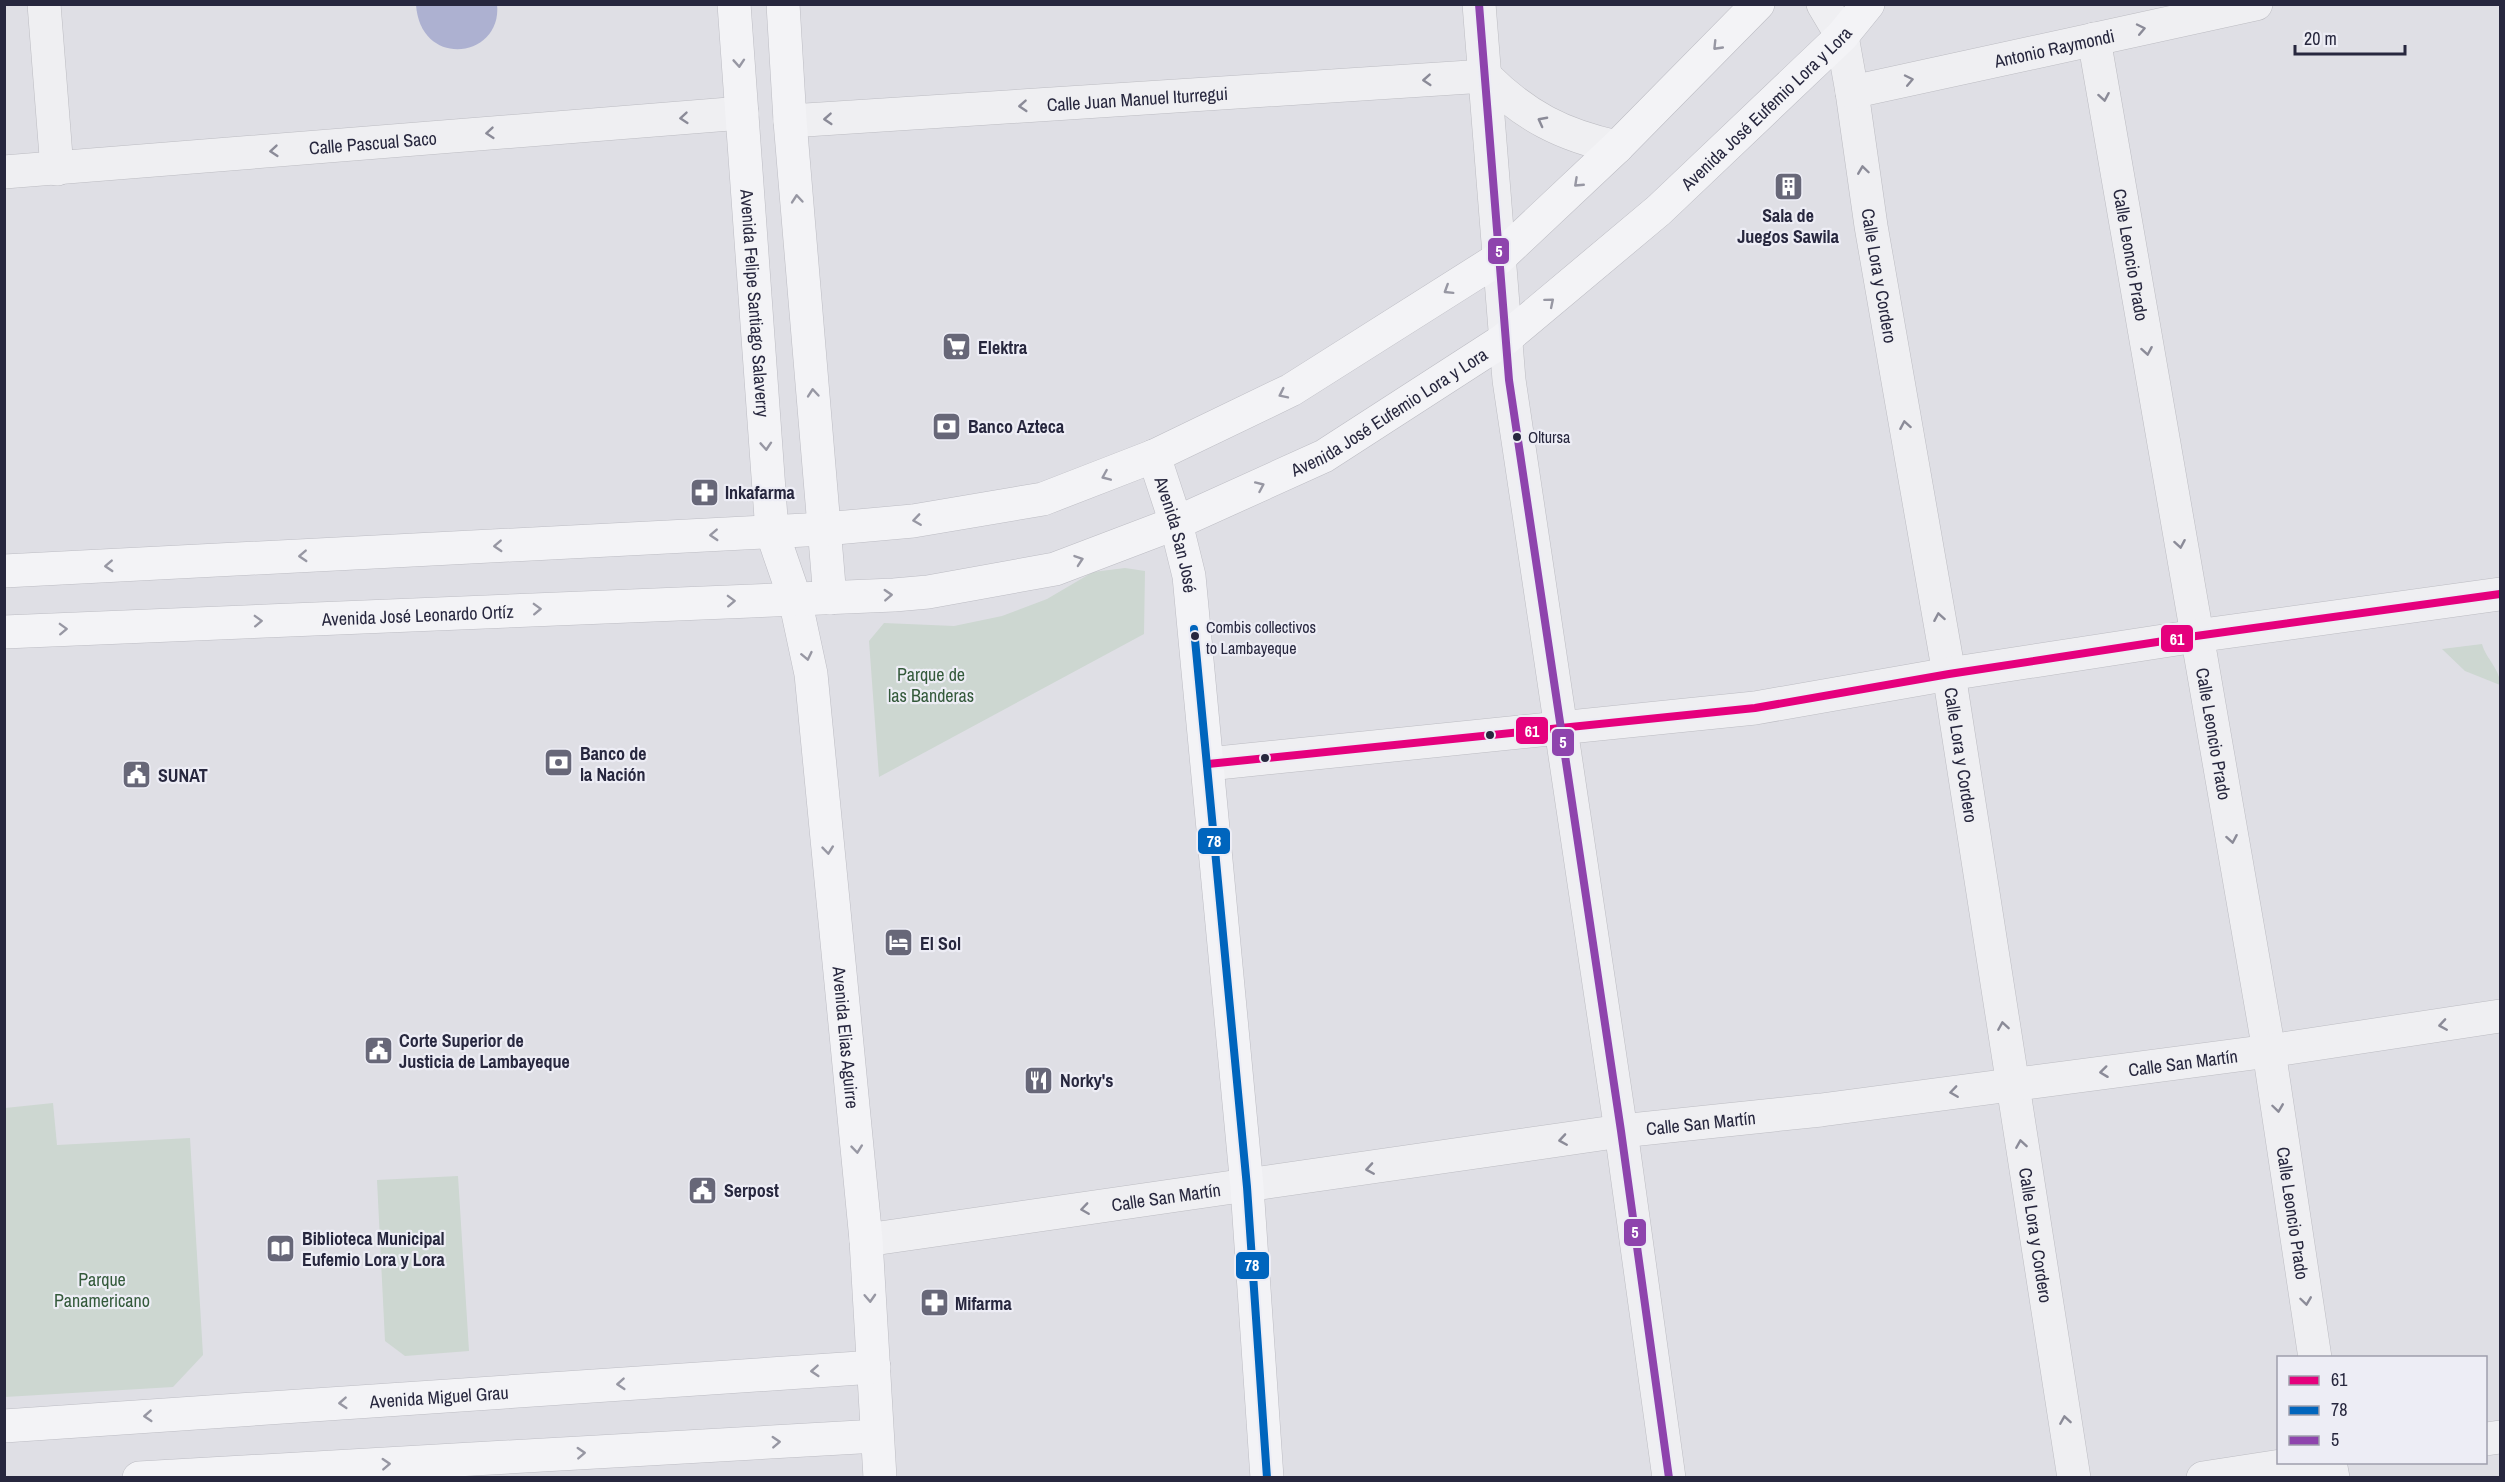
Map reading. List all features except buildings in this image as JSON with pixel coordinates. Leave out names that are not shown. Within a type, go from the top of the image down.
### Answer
[{"type":"main road","name":"Avenida Felipe Santiago Salaverry","points":[[734,4],[772,532],[795,599]]},
{"type":"main road","points":[[783,4],[790,121],[830,598]]},
{"type":"main road","points":[[4,571],[824,529],[913,521],[1043,498],[1154,456],[1291,390],[1498,259],[1617,147],[1758,4]]},
{"type":"main road","name":"Avenida José Eufemio Lora y Lora","points":[[830,598],[928,592],[1055,569],[1176,523],[1324,456],[1505,339],[1659,210],[1842,36],[1868,4]]},
{"type":"main road","name":"Avenida San José","points":[[1154,456],[1176,523],[1189,576],[1247,1187],[1267,1478]]},
{"type":"main road","name":"Avenida José Leonardo Ortíz","points":[[4,632],[830,598]]},
{"type":"main road","name":"Avenida Elias Aguirre","points":[[795,599],[811,674],[866,1240],[880,1478]]},
{"type":"main road","name":"Avenida Miguel Grau","points":[[4,1426],[874,1367]]},
{"type":"main road","points":[[139,1478],[877,1436]]},
{"type":"street","points":[[44,4],[57,169]]},
{"type":"street","points":[[1479,4],[1509,380],[1621,1131],[1669,1478]]},
{"type":"street","name":"Calle Lora y Cordero","points":[[1823,4],[1842,36],[1852,92],[1873,238],[1949,675],[2074,1478]]},
{"type":"street","name":"Antonio Raymondi","points":[[1852,92],[2256,4]]},
{"type":"street","name":"Calle Leoncio Prado","points":[[2094,39],[2269,1051],[2315,1356]]},
{"type":"street","points":[[1485,76],[1507,98],[1532,116],[1587,141],[1617,147]]},
{"type":"street","name":"Calle Juan Manuel Iturregui","points":[[790,121],[1485,76]]},
{"type":"street","name":"Calle Pascual Saco","points":[[4,172],[742,113]]},
{"type":"street","points":[[1208,764],[1755,708],[2196,636],[2500,594]]},
{"type":"street","name":"Calle San Martín","points":[[866,1240],[1247,1187],[1621,1131],[1821,1110],[2269,1051],[2500,1016]]},
{"type":"street","points":[[2203,1478],[2295,1464]]},
{"type":"green space","name":"Parque de las Banderas","points":[[1125,568],[1145,571],[1144,634],[879,777],[869,641],[884,623],[954,626],[1002,616],[1047,599],[1093,572]]},
{"type":"green space","points":[[2482,644],[2496,669],[2500,685],[2465,671],[2442,649]]},
{"type":"green space","name":"Parque Panamericano","points":[[53,1103],[57,1145],[190,1138],[203,1355],[173,1387],[5,1397],[5,1108]]},
{"type":"green space","points":[[458,1176],[469,1351],[405,1356],[385,1341],[377,1180]]},
{"type":"water","points":[[497,4],[495,22],[488,36],[475,45],[461,49],[445,47],[432,40],[421,26],[416,5]]},
{"type":"transit line","name":"5","points":[[1479,4],[1509,380],[1621,1131],[1669,1478]]},
{"type":"transit line","name":"61","points":[[1208,764],[1755,708],[1949,674],[2196,636],[2500,594]]},
{"type":"transit line","name":"78","points":[[1194,629],[1247,1187],[1267,1478]]},
{"type":"place","name":"Sala de Juegos Sawila","points":[[1788,186]]},
{"type":"place","name":"Elektra","points":[[957,347]]},
{"type":"place","name":"Banco Azteca","points":[[947,426]]},
{"type":"place","name":"Oltursa","points":[[1517,437]]},
{"type":"place","name":"Inkafarma","points":[[704,492]]},
{"type":"place","name":"Combis collectivos to Lambayeque","points":[[1195,636]]},
{"type":"place","name":"Banco de la Nación","points":[[559,763]]},
{"type":"place","name":"SUNAT","points":[[137,775]]},
{"type":"place","name":"El Sol","points":[[899,943]]},
{"type":"place","name":"Corte Superior de Justicia de Lambayeque","points":[[378,1050]]},
{"type":"place","name":"Norky's","points":[[1039,1080]]},
{"type":"place","name":"Serpost","points":[[703,1190]]},
{"type":"place","name":"Biblioteca Municipal Eufemio Lora y Lora","points":[[281,1248]]},
{"type":"place","name":"Mifarma","points":[[934,1303]]}]
